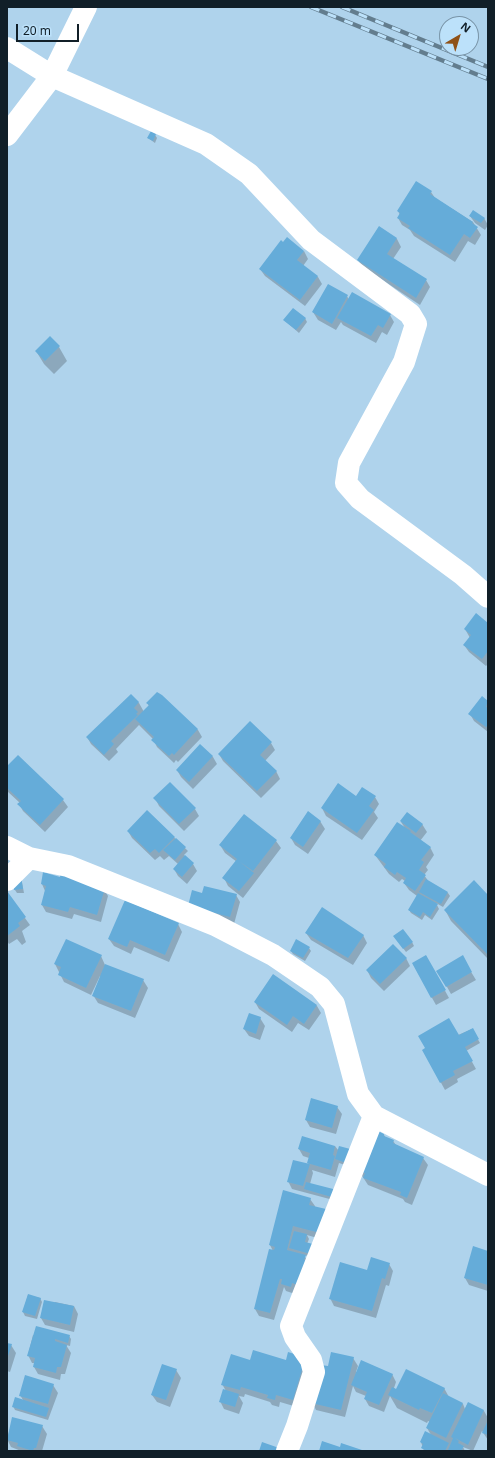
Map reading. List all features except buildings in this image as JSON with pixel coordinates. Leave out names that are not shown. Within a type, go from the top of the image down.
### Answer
[{"type":"street","points":[[7,135],[52,76],[86,7]]},
{"type":"street","points":[[7,48],[52,76],[206,144],[249,174],[311,240],[410,314],[416,324],[404,362],[349,463],[346,483],[360,499],[463,575],[488,597]]},
{"type":"street","points":[[7,846],[28,858],[68,866],[215,925],[273,955],[320,987],[334,1004],[358,1094],[374,1116],[488,1175]]},
{"type":"street","points":[[7,880],[28,858]]},
{"type":"street","points":[[287,1451],[297,1426],[314,1372],[311,1360],[295,1337],[291,1326],[374,1116]]},
{"type":"railway","points":[[311,7],[488,79]]},
{"type":"railway","points":[[342,7],[488,67]]}]
